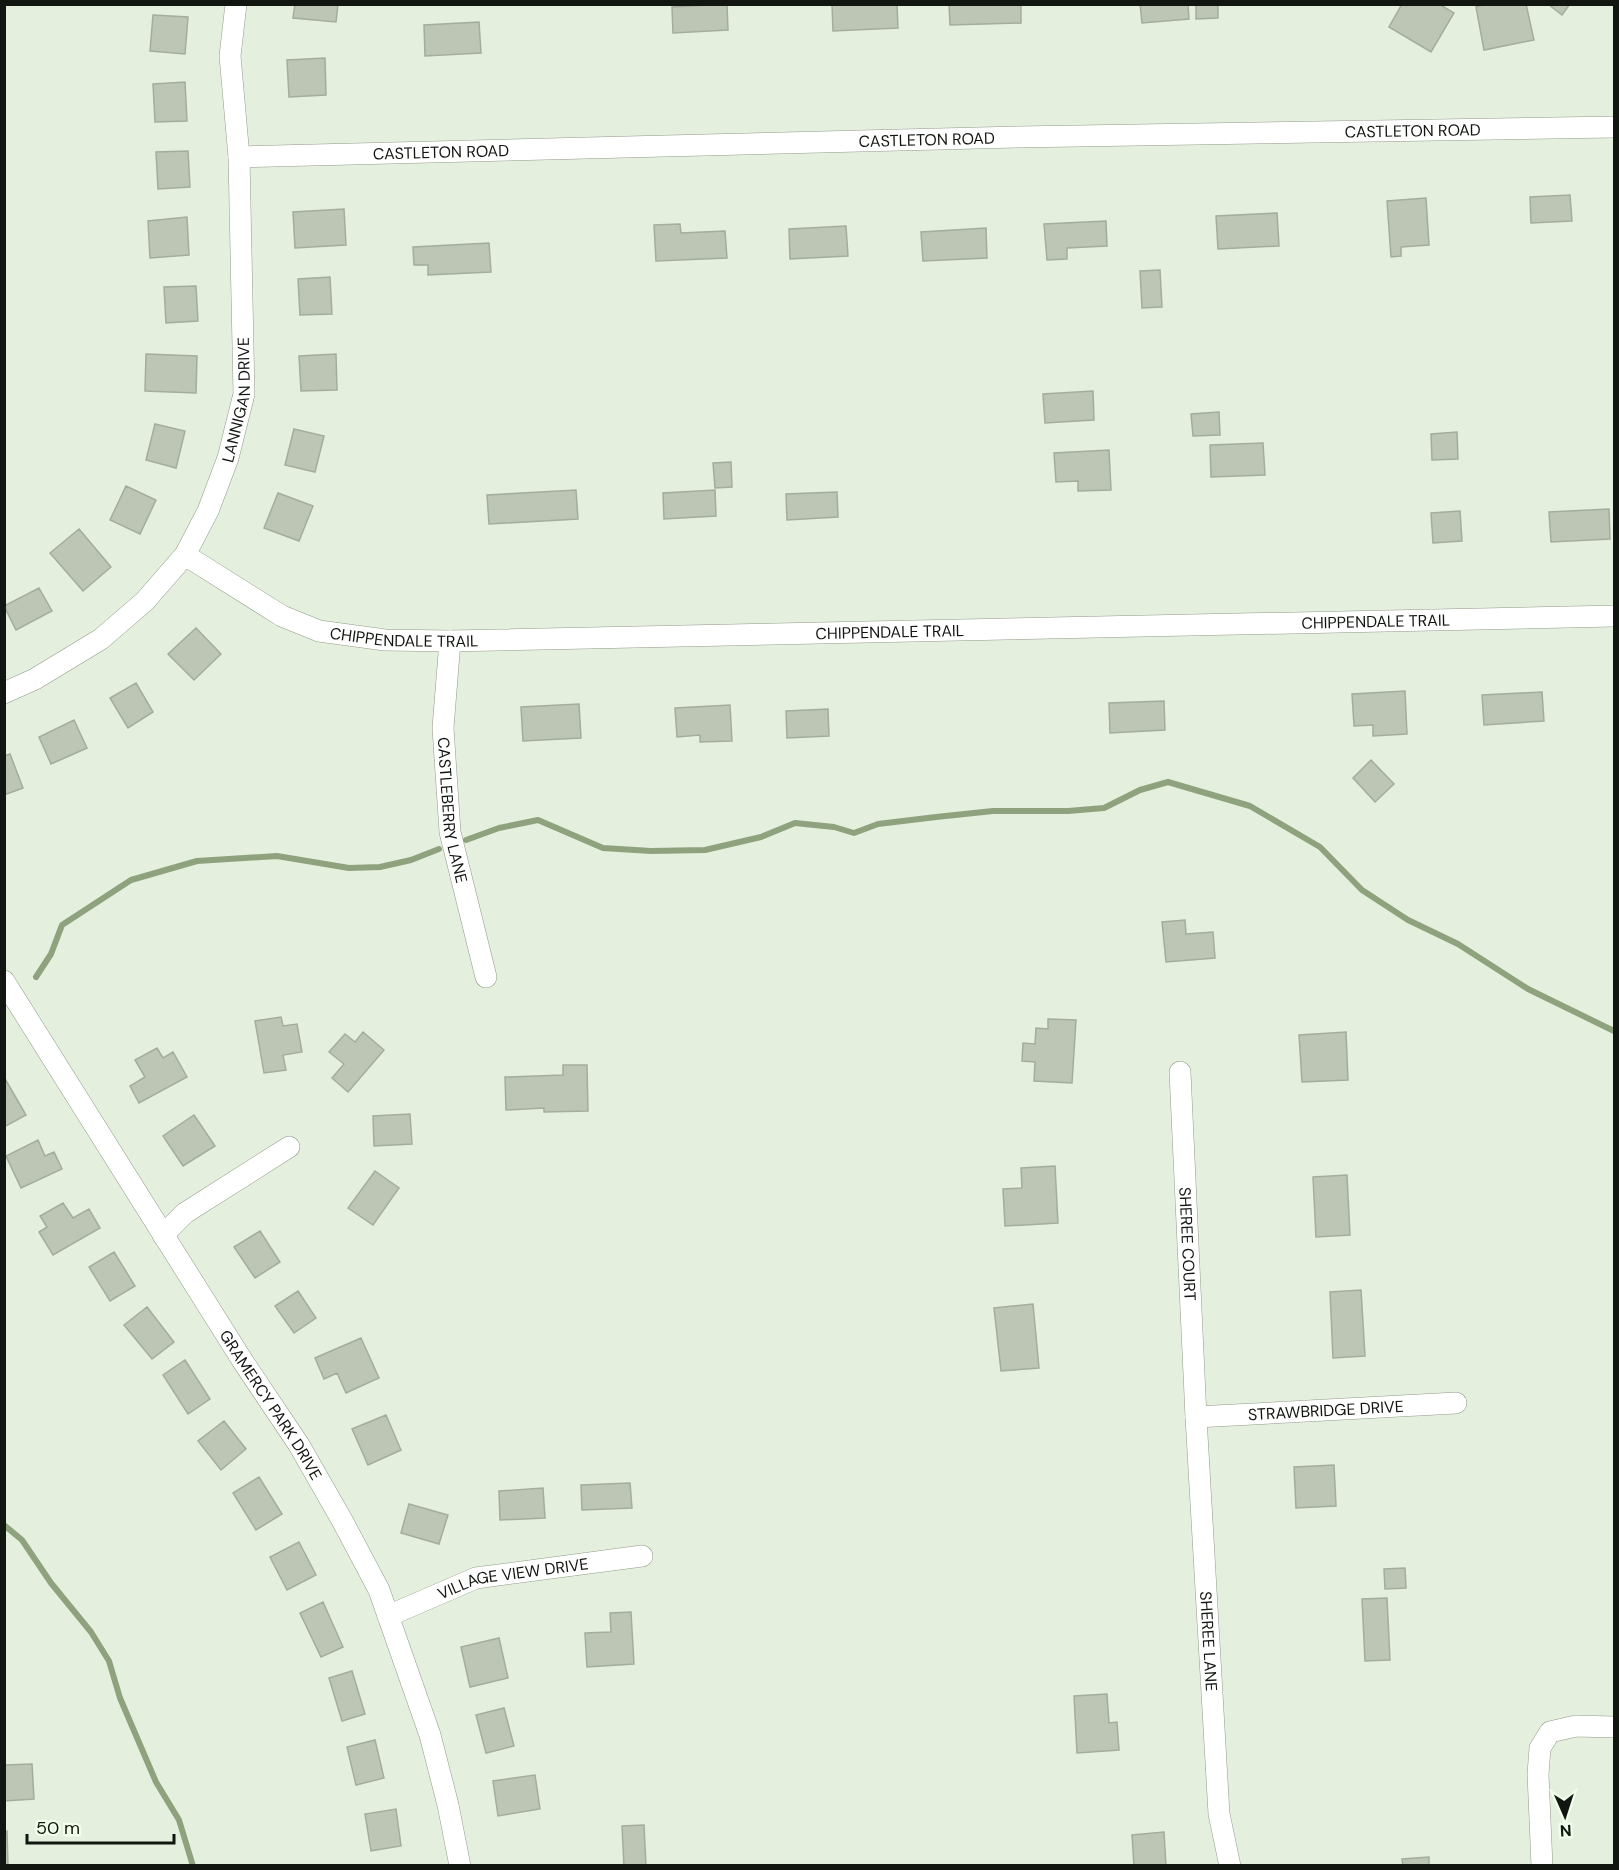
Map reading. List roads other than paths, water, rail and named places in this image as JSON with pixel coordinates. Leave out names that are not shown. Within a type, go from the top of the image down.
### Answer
[{"type":"street","name":"LANNIGAN DRIVE","points":[[4,693],[35,679],[100,639],[146,601],[185,555],[208,511],[228,458],[244,394],[239,157],[230,56],[236,4]]},
{"type":"street","name":"CASTLETON ROAD","points":[[239,157],[1028,137],[1614,127]]},
{"type":"street","name":"CHIPPENDALE TRAIL","points":[[185,555],[282,616],[319,631],[385,640],[450,641],[1614,616]]},
{"type":"street","name":"CASTLEBERRY LANE","points":[[450,641],[443,728],[450,832],[486,977]]},
{"type":"street","name":"GRAMERCY PARK DRIVE","points":[[4,981],[162,1235],[299,1445],[344,1522],[379,1590],[430,1735],[448,1805],[460,1866]]},
{"type":"street","name":"SHEREE COURT","points":[[1180,1072],[1196,1417]]},
{"type":"street","points":[[162,1235],[185,1213],[289,1147]]},
{"type":"street","name":"STRAWBRIDGE DRIVE","points":[[1196,1417],[1456,1403]]},
{"type":"street","name":"SHEREE LANE","points":[[1196,1417],[1219,1814],[1230,1866]]},
{"type":"street","name":"VILLAGE VIEW DRIVE","points":[[388,1616],[476,1578],[642,1556]]},
{"type":"street","points":[[1542,1866],[1538,1774],[1540,1748],[1550,1732],[1576,1726],[1614,1727]]},
{"type":"waterway","points":[[466,840],[499,828],[538,820],[603,848],[651,851],[705,850],[761,837],[795,823],[834,827],[854,833],[878,824],[993,811],[1068,811],[1104,808],[1140,790],[1168,782],[1250,806],[1320,847],[1362,890],[1408,920],[1458,944],[1528,989],[1614,1031]]},
{"type":"waterway","points":[[36,977],[51,954],[62,925],[131,880],[197,861],[277,856],[349,868],[380,867],[411,860],[439,849]]},
{"type":"waterway","points":[[4,1525],[22,1540],[51,1583],[91,1632],[109,1661],[120,1698],[156,1782],[179,1820],[193,1866]]}]
